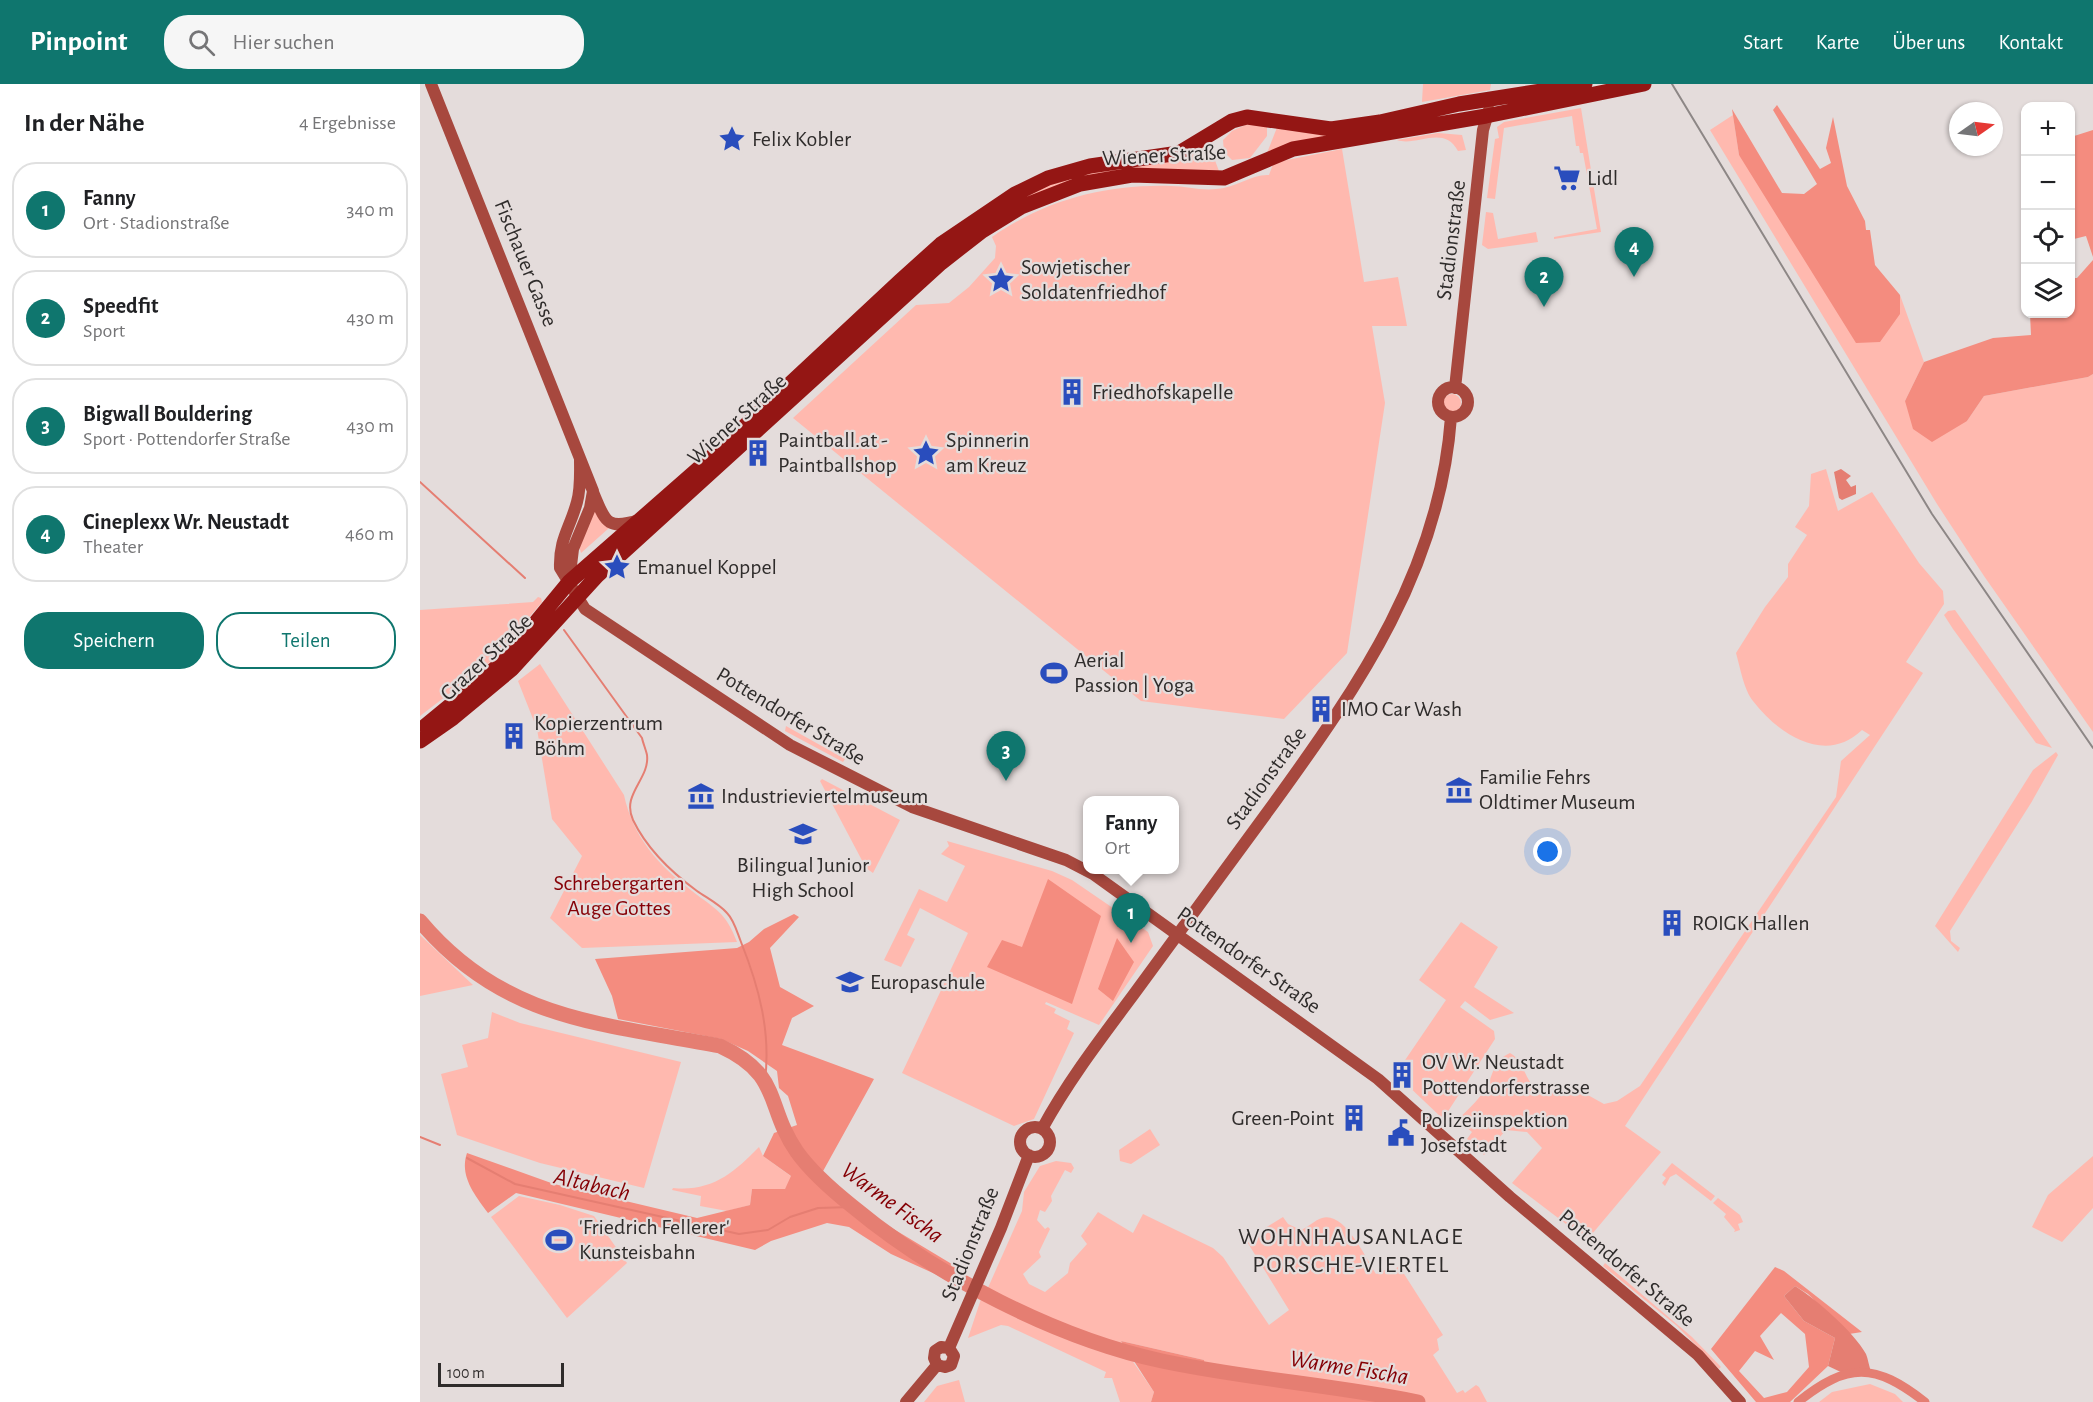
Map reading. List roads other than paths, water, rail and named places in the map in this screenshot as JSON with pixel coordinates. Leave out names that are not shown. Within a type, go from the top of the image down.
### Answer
[{"type":"main road","name":"Fischauer Gasse","points":[[431,84],[605,520],[610,524],[640,520]]},
{"type":"main road","name":"Wiener Straße","points":[[569,582],[706,462],[941,244],[983,214],[1033,184],[1090,166],[1179,153],[1232,121],[1247,117],[1331,129],[1585,84]]},
{"type":"main road","name":"Wiener Straße","points":[[577,598],[597,576],[941,263],[982,231],[1021,207],[1060,191],[1104,179],[1156,175],[1224,178],[1293,149],[1486,116],[1644,84]]},
{"type":"main road","name":"Stadionstraße","points":[[1455,388],[1486,116],[1495,99]]},
{"type":"main road","name":"Stadionstraße","points":[[1455,388],[1464,393],[1468,405],[1461,414],[1451,417],[1441,412],[1438,401],[1444,390],[1455,388]]},
{"type":"main road","name":"Stadionstraße","points":[[1042,1129],[1063,1093],[1339,712],[1365,672],[1398,612],[1430,528],[1448,455],[1451,417]]},
{"type":"main road","name":"Fischauer Gasse","points":[[569,582],[560,568],[560,550],[580,490],[580,459]]},
{"type":"main road","points":[[569,582],[573,549],[590,508],[593,491]]},
{"type":"main road","name":"Pottendorfer Straße","points":[[569,582],[585,609],[789,745],[912,807],[1066,860],[1083,869]]},
{"type":"main road","name":"Grazer Straße","points":[[420,730],[504,661],[569,582]]},
{"type":"main road","name":"Grazer Straße","points":[[420,741],[453,718],[512,669],[577,598]]},
{"type":"main road","name":"Pottendorfer Straße","points":[[1093,874],[1378,1079],[1510,1197],[1698,1355],[1740,1402]]},
{"type":"main road","points":[[1032,1127],[1042,1129],[1048,1136],[1049,1146],[1043,1154],[1029,1155],[1022,1149],[1022,1134],[1032,1127]]},
{"type":"main road","name":"Stadionstraße","points":[[906,1402],[937,1365],[945,1367],[951,1365],[954,1356],[949,1348],[1029,1155]]},
{"type":"waterway","points":[[420,482],[525,578]]},
{"type":"waterway","points":[[564,630],[642,738],[647,764],[633,794],[630,811],[639,831],[669,868],[720,907],[733,923],[753,976],[762,1010],[766,1045],[765,1080]]},
{"type":"waterway","name":"Warme Fischa","points":[[420,921],[452,954],[486,979],[520,998],[595,1023],[720,1046],[740,1057],[764,1080],[787,1135],[803,1160],[823,1181],[885,1232],[921,1257],[999,1301],[1081,1337],[1162,1361],[1418,1402]]},
{"type":"waterway","name":"Altabach","points":[[420,1137],[440,1145]]},
{"type":"waterway","name":"Altabach","points":[[467,1158],[515,1184],[739,1234],[768,1230],[790,1217],[818,1208],[852,1207]]},
{"type":"waterway","points":[[1798,1402],[1832,1380],[1861,1372],[1876,1374],[1891,1380],[1925,1402]]},
{"type":"railway","points":[[1672,84],[1932,514],[2093,748]]},
{"type":"place","name":"Felix Kobler","points":[[732,139]]},
{"type":"place","name":"Lidl","points":[[1567,178]]},
{"type":"place","name":"Cineplexx Wr. Neustadt","points":[[1634,277]]},
{"type":"place","name":"Sowjetischer Soldatenfriedhof","points":[[1001,280]]},
{"type":"place","name":"Speedfit","points":[[1544,307]]},
{"type":"place","name":"Friedhofskapelle","points":[[1072,392]]},
{"type":"place","name":"Paintball.at - Paintballshop","points":[[758,453]]},
{"type":"place","name":"Spinnerin am Kreuz","points":[[926,453]]},
{"type":"place","name":"Emanuel Koppel","points":[[617,567]]},
{"type":"place","name":"Aerial Passion | Yoga","points":[[1054,673]]},
{"type":"place","name":"IMO Car Wash","points":[[1321,709]]},
{"type":"place","name":"Kopierzentrum Böhm","points":[[514,736]]},
{"type":"place","name":"Bigwall Bouldering","points":[[1006,781]]},
{"type":"place","name":"Familie Fehrs Oldtimer Museum","points":[[1459,790]]},
{"type":"place","name":"Industrieviertelmuseum","points":[[701,796]]},
{"type":"place","name":"Bilingual Junior High School","points":[[803,834]]},
{"type":"place","name":"ROIGK Hallen","points":[[1672,923]]},
{"type":"place","name":"Fanny","points":[[1131,943]]},
{"type":"place","name":"Europaschule","points":[[850,982]]},
{"type":"place","name":"OV Wr. Neustadt Pottendorferstrasse","points":[[1402,1075]]},
{"type":"place","name":"Green-Point","points":[[1354,1118]]},
{"type":"place","name":"Polizeiinspektion Josefstadt","points":[[1401,1133]]},
{"type":"place","name":"'Friedrich Fellerer' Kunsteisbahn","points":[[559,1240]]},
{"type":"district","name":"WOHNHAUSANLAGE PORSCHE-VIERTEL","points":[[1351,1251]]},
{"type":"park label","name":"Schrebergarten Auge Gottes","points":[[619,896]]}]
